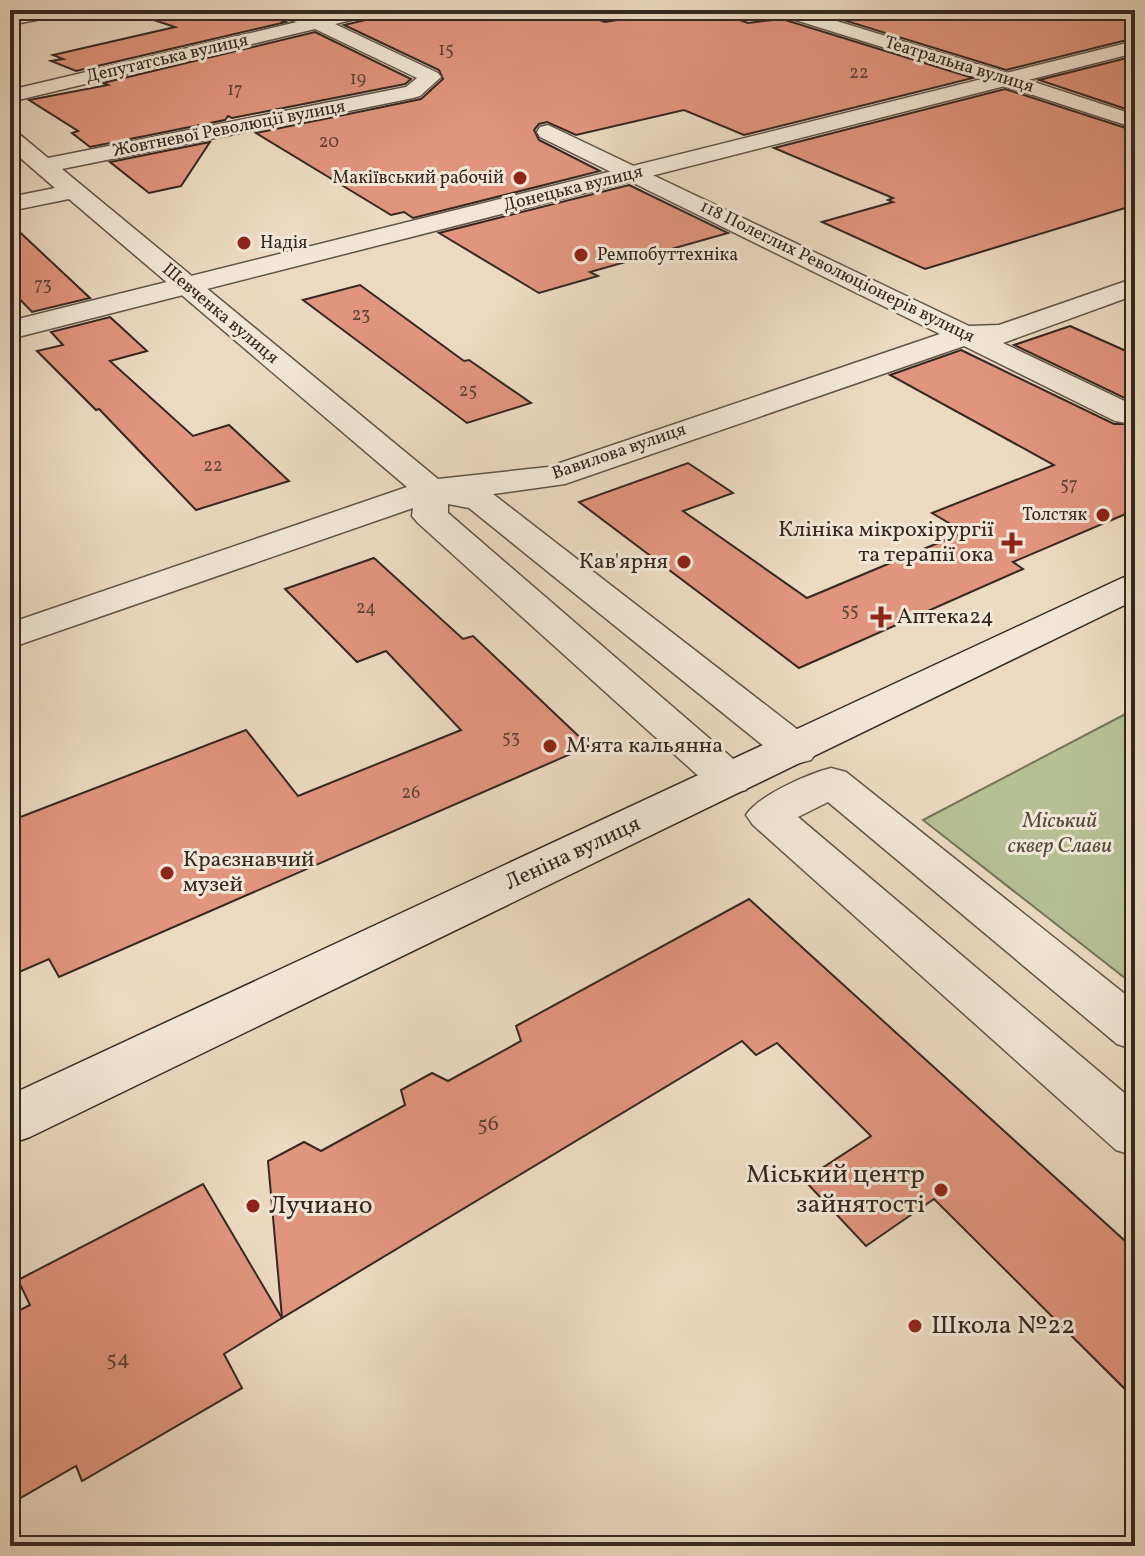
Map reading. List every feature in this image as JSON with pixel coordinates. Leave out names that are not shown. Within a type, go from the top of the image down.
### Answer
[{"type":"street","points":[[10,20],[61,10]]},
{"type":"street","points":[[277,10],[318,23]]},
{"type":"street","name":"Депутатська вулиця","points":[[10,96],[371,10]]},
{"type":"street","name":"Театральна вулиця","points":[[782,10],[1135,122]]},
{"type":"street","name":"Жовтневої Революції вулиця","points":[[44,166],[413,92],[431,77],[318,23]]},
{"type":"street","name":"Донецька вулиця","points":[[10,330],[1135,47]]},
{"type":"street","name":"118 Полеглих Революціонерів вулиця","points":[[548,132],[1126,414]]},
{"type":"street","name":"Шевченка вулиця","points":[[10,138],[431,490],[480,500],[796,750]]},
{"type":"street","points":[[10,204],[74,191]]},
{"type":"street","name":"Вавилова вулиця","points":[[10,636],[431,490],[553,477],[968,335],[1002,334],[1135,286]]},
{"type":"street","points":[[431,490],[430,516],[730,780]]},
{"type":"street","name":"Леніна вулиця","points":[[10,1121],[796,750],[1135,586]]},
{"type":"street","points":[[1135,1030],[831,782],[768,815],[1135,1134]]},
{"type":"green space","name":"Міський сквер Слави","points":[[1135,709],[1135,986],[923,820]]},
{"type":"building","points":[[146,10],[265,10],[270,17],[286,22],[76,71],[51,61],[63,59],[53,55],[175,27],[145,17]]},
{"type":"building","points":[[383,10],[569,10],[605,22],[680,10],[711,10],[748,23],[782,19],[973,78],[744,135],[684,110],[576,135],[547,122],[539,124],[534,130],[539,140],[600,171],[413,218],[404,212],[391,215],[256,133],[421,99],[443,79],[439,70],[344,25],[378,17]]},
{"type":"building","points":[[1093,10],[1135,22],[1135,38],[1006,70],[817,12]]},
{"type":"building","points":[[315,32],[411,79],[405,84],[232,118],[228,116],[225,120],[90,147],[72,133],[78,131],[29,100],[108,85],[103,83]]},
{"type":"building","points":[[1135,56],[1135,112],[1039,80]]},
{"type":"building","points":[[1005,89],[1135,131],[1135,205],[925,269],[822,222],[893,202],[888,200],[893,198],[774,148]]},
{"type":"building","points":[[210,142],[181,186],[149,193],[110,162]]},
{"type":"building","points":[[629,185],[728,233],[590,272],[598,276],[539,293],[439,233]]},
{"type":"building","points":[[10,223],[90,298],[32,312],[10,289]]},
{"type":"building","points":[[360,285],[464,361],[469,360],[531,403],[467,423],[303,300]]},
{"type":"building","points":[[110,317],[147,351],[110,361],[193,436],[229,425],[289,481],[196,510],[99,409],[96,410],[37,351],[63,345],[51,332]]},
{"type":"building","points":[[1070,326],[1135,355],[1135,403],[1014,345]]},
{"type":"building","points":[[961,350],[1114,424],[1135,424],[1135,510],[1013,562],[1023,569],[799,668],[579,502],[688,463],[733,493],[683,511],[807,598],[964,532],[932,513],[1054,465],[890,375]]},
{"type":"building","points":[[374,558],[463,639],[473,636],[589,746],[59,977],[49,959],[10,976],[10,821],[246,730],[298,796],[461,730],[386,651],[357,662],[285,589]]},
{"type":"building","points":[[749,899],[1135,1250],[1135,1399],[934,1199],[866,1246],[804,1180],[871,1136],[777,1043],[756,1055],[742,1041],[282,1318],[268,1161],[304,1142],[321,1151],[405,1105],[401,1090],[432,1073],[448,1081],[521,1041],[516,1026]]},
{"type":"building","points":[[203,1184],[282,1318],[224,1354],[242,1388],[82,1481],[76,1466],[10,1504],[10,1315],[30,1305],[18,1280]]},
{"type":"place","name":"Макіївський рабочій","points":[[520,178]]},
{"type":"place","name":"Надія","points":[[244,243]]},
{"type":"place","name":"Ремпобуттехніка","points":[[581,255]]},
{"type":"place","name":"Толстяк","points":[[1103,515]]},
{"type":"place","name":"Клініка мікрохірургії та терапії ока","points":[[1012,543]]},
{"type":"place","name":"Кав'ярня","points":[[684,562]]},
{"type":"place","name":"Аптека24","points":[[881,617]]},
{"type":"place","name":"М'ята кальянна","points":[[550,746]]},
{"type":"place","name":"Краєзнавчий музей","points":[[167,873]]},
{"type":"place","name":"Міський центр зайнятості","points":[[941,1190]]},
{"type":"place","name":"Лучиано","points":[[253,1206]]},
{"type":"place","name":"Школа №22","points":[[915,1326]]}]
